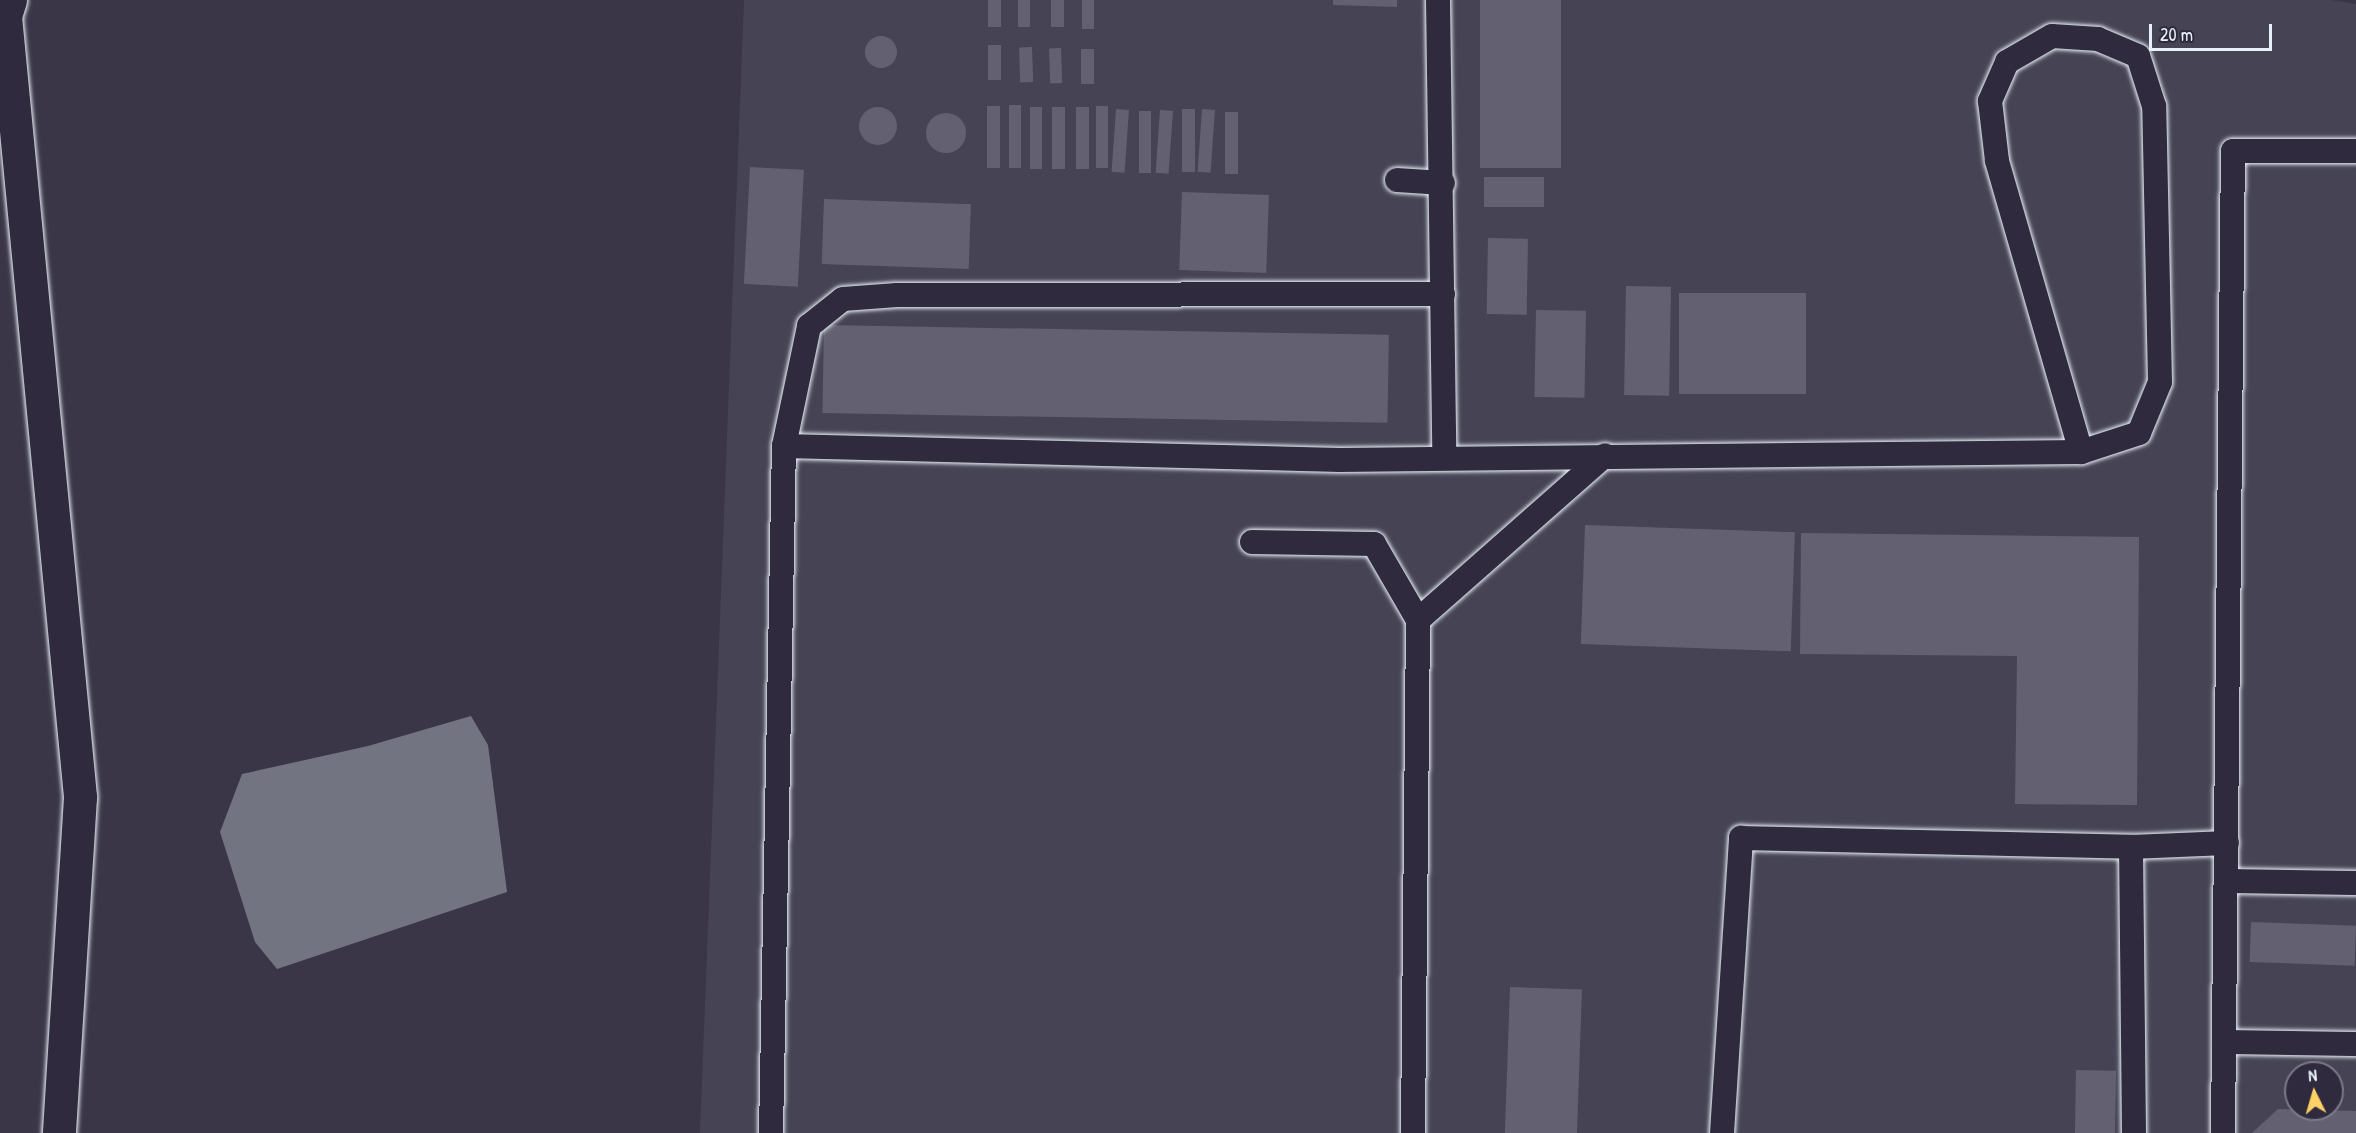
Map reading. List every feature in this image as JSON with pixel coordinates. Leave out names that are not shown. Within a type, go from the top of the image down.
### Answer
[{"type":"street","points":[[10,0],[6,28],[80,796],[59,1133]]},
{"type":"lane","points":[[1438,0],[1443,183],[1444,458]]},
{"type":"lane","points":[[784,446],[1340,460],[1605,455],[2081,452],[2139,433],[2160,382],[2154,106],[2138,56],[2098,39],[2052,36],[2007,62],[1990,101],[1997,161],[2081,452]]},
{"type":"lane","points":[[2223,1133],[2228,843],[2233,151],[2356,151]]},
{"type":"lane","points":[[1397,180],[1443,183]]},
{"type":"lane","points":[[771,1133],[784,446],[809,326],[843,299],[897,295],[1443,294]]},
{"type":"lane","points":[[1418,621],[1605,455]]},
{"type":"lane","points":[[1252,542],[1374,544],[1418,621],[1413,1133]]},
{"type":"lane","points":[[1722,1133],[1741,838],[2131,847],[2228,843]]},
{"type":"lane","points":[[2131,847],[2134,1133]]},
{"type":"lane","points":[[2226,880],[2356,883]]},
{"type":"lane","points":[[2224,1042],[2356,1044]]},
{"type":"shaded area","points":[[744,0],[2332,0],[2356,4],[2356,1133],[700,1133]]},
{"type":"water","points":[[471,716],[488,745],[507,892],[277,969],[255,942],[220,832],[242,774],[368,746]]},
{"type":"building","points":[[988,0],[1001,0],[1001,27],[988,27]]},
{"type":"building","points":[[1018,0],[1030,0],[1030,27],[1018,27]]},
{"type":"building","points":[[1051,0],[1064,0],[1064,27],[1051,27]]},
{"type":"building","points":[[1082,0],[1094,0],[1094,29],[1082,29]]},
{"type":"building","points":[[1333,0],[1397,0],[1397,7],[1333,5]]},
{"type":"building","points":[[1480,0],[1561,0],[1561,168],[1480,168]]},
{"type":"building","points":[[881,36],[892,41],[897,52],[892,63],[881,68],[870,63],[865,52],[870,41]]},
{"type":"building","points":[[988,45],[1001,45],[1001,80],[988,80]]},
{"type":"building","points":[[1019,47],[1032,47],[1033,82],[1020,82]]},
{"type":"building","points":[[1049,48],[1061,48],[1062,83],[1050,83]]},
{"type":"building","points":[[1081,49],[1094,49],[1094,84],[1081,84]]},
{"type":"building","points":[[1009,105],[1021,105],[1021,168],[1009,168]]},
{"type":"building","points":[[987,106],[1000,106],[1000,168],[987,168]]},
{"type":"building","points":[[1096,106],[1108,106],[1108,168],[1096,168]]},
{"type":"building","points":[[878,107],[891,113],[897,126],[891,139],[878,145],[865,139],[859,126],[865,113]]},
{"type":"building","points":[[1030,107],[1042,107],[1042,169],[1030,169]]},
{"type":"building","points":[[1052,107],[1065,107],[1065,169],[1052,169]]},
{"type":"building","points":[[1076,107],[1089,107],[1089,169],[1076,169]]},
{"type":"building","points":[[1116,109],[1129,110],[1125,173],[1112,172]]},
{"type":"building","points":[[1182,109],[1195,109],[1195,172],[1182,172]]},
{"type":"building","points":[[1202,109],[1215,110],[1211,173],[1198,172]]},
{"type":"building","points":[[1160,110],[1173,111],[1169,174],[1156,173]]},
{"type":"building","points":[[1139,111],[1151,111],[1151,173],[1139,173]]},
{"type":"building","points":[[1225,112],[1238,112],[1238,174],[1225,174]]},
{"type":"building","points":[[946,113],[960,119],[966,133],[960,147],[946,153],[932,147],[926,133],[932,119]]},
{"type":"building","points":[[750,167],[804,170],[798,287],[744,284]]},
{"type":"building","points":[[1484,177],[1544,177],[1544,207],[1484,207]]},
{"type":"building","points":[[1182,192],[1269,195],[1266,273],[1179,270]]},
{"type":"building","points":[[824,199],[971,204],[969,269],[822,264]]},
{"type":"building","points":[[1488,238],[1528,239],[1527,315],[1487,314]]},
{"type":"building","points":[[1626,286],[1671,287],[1669,396],[1624,395]]},
{"type":"building","points":[[1679,293],[1806,293],[1806,394],[1679,394]]},
{"type":"building","points":[[1536,310],[1586,311],[1584,398],[1534,397]]},
{"type":"building","points":[[824,325],[1389,335],[1387,423],[822,413]]},
{"type":"building","points":[[1585,525],[1795,532],[1791,651],[1581,644]]},
{"type":"building","points":[[1801,533],[2139,537],[2137,805],[2015,804],[2017,656],[1800,654]]},
{"type":"building","points":[[2251,922],[2356,926],[2355,966],[2250,962]]},
{"type":"building","points":[[1510,987],[1582,990],[1577,1133],[1505,1133]]},
{"type":"building","points":[[2076,1070],[2116,1071],[2115,1133],[2075,1133]]},
{"type":"building","points":[[2278,1109],[2284,1109],[2284,1121],[2344,1121],[2344,1111],[2356,1111],[2356,1133],[2252,1133]]}]
